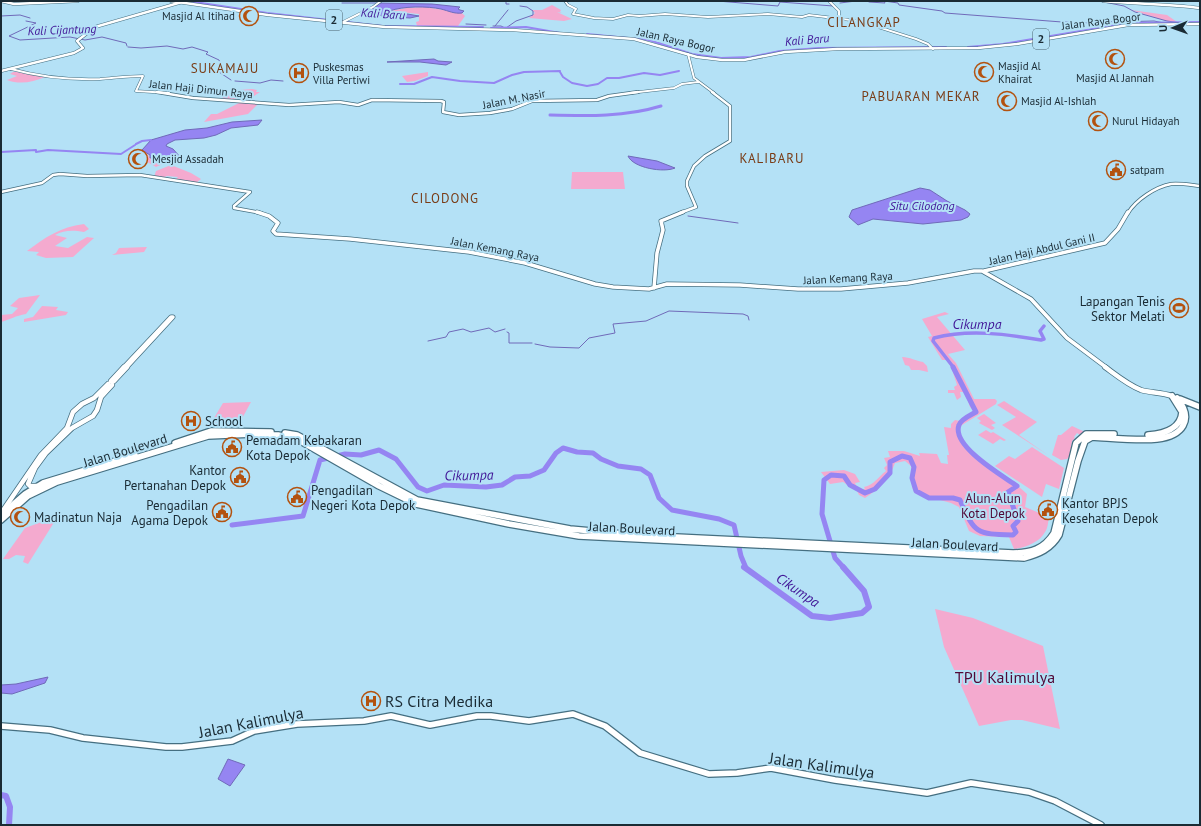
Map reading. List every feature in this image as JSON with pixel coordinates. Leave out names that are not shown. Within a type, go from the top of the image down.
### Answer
[{"type":"highway","points":[[2,1],[14,4],[78,1]]},
{"type":"highway","points":[[66,2],[74,1]]},
{"type":"highway","name":"Jalan Raya Bogor","points":[[174,1],[256,13],[345,21],[385,27],[513,30],[629,38],[642,40],[686,54],[710,59],[736,60],[785,52],[831,49],[970,49],[1004,46],[1072,33],[1128,25],[1200,24]]},
{"type":"main road","points":[[1103,1],[1144,5],[1165,4],[1200,8]]},
{"type":"main road","points":[[1,71],[76,53],[83,48],[77,42],[88,31],[97,26],[181,2]]},
{"type":"main road","points":[[1179,399],[1200,407]]},
{"type":"main road","name":"Jalan Boulevard","points":[[340,460],[379,486],[416,504],[509,524],[579,536],[1024,558],[1044,552],[1058,538],[1078,461],[1085,441],[1092,437],[1156,439],[1166,437],[1179,431],[1185,423],[1187,411],[1179,399]]},
{"type":"main road","name":"Jalan Boulevard","points":[[1,514],[37,486],[57,478],[150,451],[207,432],[232,432],[287,436],[298,439],[417,500],[578,531],[638,536],[1024,553],[1034,551],[1042,547],[1051,539],[1054,533],[1076,443],[1082,437],[1090,434],[1163,434],[1175,427],[1182,417],[1179,399]]},
{"type":"main road","name":"Jalan Boulevard","points":[[1,520],[28,496],[57,482],[208,436],[232,432]]},
{"type":"street","points":[[345,21],[373,7],[381,1]]},
{"type":"street","points":[[565,1],[568,5],[576,9],[573,14],[596,19],[613,19],[628,15],[639,16],[663,14],[708,17],[768,14],[803,17],[809,15],[839,18],[859,21],[910,36],[932,48]]},
{"type":"street","points":[[829,1],[840,12],[839,18]]},
{"type":"street","points":[[654,288],[656,279],[657,250],[661,232],[664,230],[660,222],[679,215],[696,206],[687,186],[687,181],[694,166],[705,156],[729,143],[731,131],[730,108],[693,77],[686,54]]},
{"type":"street","name":"Jalan Haji Dimun Raya","points":[[10,69],[33,75],[68,79],[101,79],[124,76],[143,76],[136,91],[162,92],[189,98],[221,99],[236,102],[289,105],[339,102],[358,105],[368,101],[390,101]]},
{"type":"street","name":"Jalan M. Nasir","points":[[390,101],[443,101],[444,113],[464,115],[509,110],[532,101],[598,100],[609,96],[674,88],[682,84],[698,82]]},
{"type":"street","name":"Jalan Kemang Raya","points":[[1,192],[42,183],[56,174],[87,176],[135,175],[250,192],[234,208],[261,214],[278,222],[273,231],[276,234],[343,238],[457,250],[525,263],[599,286],[654,288],[669,284],[740,285],[793,289],[835,290],[908,283],[974,271],[983,272]]},
{"type":"street","name":"Jalan Haji Abdul Gani II","points":[[983,272],[993,270],[998,266],[1105,243],[1118,229],[1132,206],[1152,192],[1162,186],[1172,184],[1200,186]]},
{"type":"street","points":[[983,272],[1031,299],[1077,346],[1122,380],[1141,390],[1162,392],[1179,399]]},
{"type":"street","points":[[1,514],[41,455],[65,433],[84,422],[98,410],[100,398],[112,383],[168,321],[173,317],[112,383],[94,398],[82,404],[73,412],[65,433]]},
{"type":"street","points":[[94,398],[100,398]]},
{"type":"street","points":[[68,425],[75,426]]},
{"type":"street","points":[[37,486],[30,486],[28,484],[30,477],[44,456],[58,440]]},
{"type":"street","name":"Jalan Kalimulya","points":[[1,726],[50,730],[83,738],[166,747],[182,747],[232,741],[254,731],[297,724],[364,721],[390,716],[430,725],[477,716],[491,716],[529,721],[573,714],[605,726],[640,753],[709,774],[719,775],[771,768],[835,780],[927,793],[938,793],[964,783],[971,783],[1029,792],[1054,801],[1101,825]]},
{"type":"green space","points":[[552,5],[561,10],[560,12],[562,13],[557,12],[572,19],[564,21],[529,18],[535,13],[532,10],[542,10]]},
{"type":"green space","points":[[425,7],[450,11],[453,13],[462,13],[465,16],[458,26],[417,26],[416,22],[419,21],[419,14],[390,11]]},
{"type":"green space","points":[[1131,10],[1167,15],[1177,22],[1167,21]]},
{"type":"green space","points":[[13,72],[45,77],[26,82],[12,82],[7,80],[17,76],[10,74]]},
{"type":"green space","points":[[428,72],[428,76],[415,81],[407,82],[402,76]]},
{"type":"green space","points":[[240,90],[257,90],[256,92],[260,92],[251,98],[240,97],[233,101],[221,99],[225,96],[234,95]]},
{"type":"green space","points":[[241,102],[258,104],[248,114],[204,122],[211,114],[217,114]]},
{"type":"green space","points":[[142,151],[146,152],[150,158],[162,156],[169,161],[156,167],[144,160],[139,154]]},
{"type":"green space","points":[[171,165],[191,173],[201,179],[196,183],[175,180],[178,177],[154,177],[156,171]]},
{"type":"green space","points":[[572,172],[623,172],[625,189],[571,189]]},
{"type":"green space","points":[[84,224],[89,229],[84,232],[69,231],[55,235],[67,238],[55,246],[68,248],[87,237],[94,238],[73,257],[46,258],[36,255],[39,252],[27,251],[60,230],[75,225]]},
{"type":"green space","points":[[147,247],[144,252],[112,255],[116,253],[119,248]]},
{"type":"green space","points":[[40,295],[26,314],[1,322],[1,315],[12,314],[18,308],[10,306],[19,298]]},
{"type":"green space","points":[[42,306],[58,307],[56,310],[68,312],[66,315],[24,322],[24,319],[33,317]]},
{"type":"green space","name":"Alun-Alun Kota Depok","points":[[945,312],[949,314],[937,317],[965,350],[948,354],[956,363],[974,399],[995,399],[997,401],[996,404],[958,429],[962,440],[969,450],[987,466],[1018,486],[1027,494],[1025,507],[1049,517],[1047,529],[1043,536],[1036,542],[1027,546],[1014,549],[1009,537],[980,536],[969,531],[959,507],[951,503],[915,493],[912,487],[911,466],[905,461],[895,463],[890,474],[883,483],[865,498],[843,482],[830,484],[821,472],[844,470],[855,474],[860,482],[855,483],[858,489],[865,489],[864,487],[873,483],[886,471],[884,468],[887,465],[884,458],[890,457],[888,451],[904,451],[920,456],[919,453],[937,454],[941,463],[948,464],[947,455],[949,455],[944,427],[951,428],[951,424],[955,420],[960,421],[974,411],[970,407],[965,392],[960,392],[961,397],[957,400],[954,393],[948,393],[948,390],[955,390],[954,387],[957,385],[951,366],[946,360],[942,360],[928,337],[932,336],[922,319]]},
{"type":"green space","points":[[902,357],[923,362],[927,366],[928,372],[911,370],[909,366],[905,365]]},
{"type":"green space","points":[[1004,401],[1037,422],[1019,435],[1048,455],[1002,425],[1016,417],[997,405]]},
{"type":"green space","points":[[251,402],[239,424],[211,423],[223,403]]},
{"type":"green space","points":[[984,414],[996,423],[991,425],[995,428],[992,430],[979,423],[981,421],[977,418]]},
{"type":"green space","points":[[1072,426],[1085,432],[1080,435],[1077,433],[1072,441],[1070,456],[1067,459],[1061,460],[1052,455],[1058,435],[1061,435]]},
{"type":"green space","points":[[986,430],[991,433],[993,432],[1006,440],[1004,441],[1000,439],[993,444],[978,435]]},
{"type":"green space","points":[[1032,447],[1064,468],[1059,489],[1046,484],[1042,497],[995,466],[1009,456],[1015,459]]},
{"type":"green space","points":[[58,516],[28,564],[23,562],[25,556],[16,555],[9,559],[3,559],[25,528]]},
{"type":"green space","name":"TPU Kalimulya","points":[[935,609],[973,618],[1043,646],[1060,729],[1022,720],[1011,720],[979,726],[944,647]]},
{"type":"water","points":[[378,3],[432,4],[460,7],[458,9],[464,11],[462,13],[456,13],[436,8],[408,7],[390,11],[419,16],[410,18],[381,16],[378,12],[366,12]]},
{"type":"water","points":[[434,59],[438,61],[452,62],[446,65],[420,62],[387,62]]},
{"type":"water","points":[[262,120],[258,125],[231,128],[216,135],[204,138],[175,140],[166,146],[173,149],[181,158],[171,161],[162,156],[150,158],[150,155],[142,150],[151,140],[185,130],[207,128],[232,122]]},
{"type":"water","points":[[628,156],[657,161],[675,168],[657,170],[649,168],[636,164]]},
{"type":"water","name":"Situ Cilodong","points":[[920,188],[930,190],[970,214],[968,217],[961,220],[923,224],[873,219],[858,225],[849,217],[852,210]]},
{"type":"water","points":[[48,677],[45,683],[12,694],[1,693],[1,685],[16,684]]},
{"type":"water","points":[[228,759],[245,765],[230,786],[218,779]]},
{"type":"waterway","name":"Kali Baru","points":[[188,1],[267,13],[383,26],[483,27]]},
{"type":"waterway","points":[[506,1],[506,4],[509,4]]},
{"type":"waterway","points":[[717,1],[778,6],[780,2],[833,6]]},
{"type":"waterway","points":[[840,3],[856,1]]},
{"type":"waterway","points":[[869,2],[885,3],[884,1],[898,3],[899,5],[942,11],[945,13],[1062,22],[1092,23],[1100,20],[1114,22],[1154,21],[1164,23]]},
{"type":"waterway","points":[[1099,1],[1124,6],[1135,12],[1167,21],[1181,23]]},
{"type":"waterway","points":[[342,3],[376,3]]},
{"type":"waterway","points":[[506,28],[516,21],[533,15],[533,11],[527,7],[520,6]]},
{"type":"waterway","points":[[495,26],[508,10]]},
{"type":"waterway","name":"Kali Cijantung","points":[[1,16],[20,15],[30,18]]},
{"type":"waterway","name":"Kali Cijantung","points":[[26,21],[36,23],[9,36],[20,40],[70,37],[85,40],[102,37],[126,43],[127,46]]},
{"type":"waterway","name":"Kali Baru","points":[[968,47],[1003,44],[1129,23],[1200,22]]},
{"type":"waterway","name":"Kali Baru","points":[[466,24],[486,25]]},
{"type":"waterway","name":"Kali Baru","points":[[495,26],[505,28]]},
{"type":"waterway","name":"Kali Baru","points":[[491,28],[526,27],[560,33]]},
{"type":"waterway","name":"Kali Baru","points":[[587,34],[649,40],[692,54],[721,58],[751,57],[780,51],[819,48],[946,47]]},
{"type":"waterway","name":"Kali Cijantung","points":[[128,47],[141,48],[167,46],[183,49],[192,47],[208,52],[206,54],[219,60],[222,67],[216,70],[231,80]]},
{"type":"waterway","points":[[400,84],[414,84],[432,77],[460,81],[494,83],[512,75],[524,72],[560,71]]},
{"type":"waterway","points":[[560,72],[563,77],[572,83],[587,86],[598,84],[607,78],[619,78],[644,73],[660,75],[679,71]]},
{"type":"waterway","name":"Kali Cijantung","points":[[235,81],[260,83],[271,80],[283,81]]},
{"type":"waterway","points":[[550,115],[620,114],[647,110],[661,106]]},
{"type":"waterway","points":[[136,144],[142,141],[151,140]]},
{"type":"waterway","points":[[1,152],[36,150],[36,152],[48,150],[121,154],[135,145]]},
{"type":"waterway","points":[[688,216],[738,223]]},
{"type":"waterway","points":[[535,344],[550,347],[579,348],[589,338],[615,333],[613,324],[646,321],[669,311],[743,314],[748,316],[749,320]]},
{"type":"waterway","name":"Cikumpa","points":[[954,368],[933,341],[934,338],[947,335],[988,333],[1041,340],[1044,339],[1040,331],[1044,326]]},
{"type":"waterway","points":[[428,341],[446,337],[449,332],[463,329],[471,332],[489,328],[495,332],[505,329]]},
{"type":"waterway","points":[[507,332],[509,333],[509,343],[532,343]]},
{"type":"waterway","name":"Cikumpa","points":[[844,568],[835,558],[822,514],[824,480],[831,475],[844,476],[850,485],[865,493],[875,489],[890,473],[890,462],[902,456],[910,458],[914,467],[912,478],[916,491],[929,498],[953,498],[960,500],[969,520],[978,530],[991,534],[1013,535],[1016,532],[1013,526],[1018,521],[1008,492],[1017,486],[990,468],[970,451],[963,442],[959,433],[960,423],[966,417],[976,412],[953,367]]},
{"type":"waterway","name":"Cikumpa","points":[[232,525],[303,516],[320,460],[345,454],[361,455],[379,450],[396,459],[418,487],[427,491],[444,485],[486,487],[502,485],[515,477],[530,476],[544,470],[556,453],[563,448],[577,452],[593,453],[601,459],[618,466],[641,469],[650,475],[659,498],[672,510],[719,519],[734,525],[741,556],[746,568]]},
{"type":"waterway","name":"Cikumpa","points":[[744,567],[812,616],[830,618],[862,613],[869,607],[864,591],[843,567]]},
{"type":"waterway","points":[[1,795],[6,796],[10,807],[9,825]]},
{"type":"place","name":"Masjid Al Itihad","points":[[249,16]]},
{"type":"place","name":"Masjid Al Jannah","points":[[1115,59]]},
{"type":"place","name":"Masjid Al Khairat","points":[[984,72]]},
{"type":"place","name":"Puskesmas Villa Pertiwi","points":[[299,73]]},
{"type":"place","name":"Masjid Al-Ishlah","points":[[1007,101]]},
{"type":"place","name":"Nurul Hidayah","points":[[1098,121]]},
{"type":"place","name":"Mesjid Assadah","points":[[138,159]]},
{"type":"place","name":"satpam","points":[[1116,170]]},
{"type":"place","name":"Lapangan Tenis Sektor Melati","points":[[1179,308]]},
{"type":"place","name":"School","points":[[191,421]]},
{"type":"place","name":"Pemadam Kebakaran Kota Depok","points":[[232,447]]},
{"type":"place","name":"Kantor Pertanahan Depok","points":[[240,477]]},
{"type":"place","name":"Pengadilan Negeri Kota Depok","points":[[297,497]]},
{"type":"place","name":"Kantor BPJS Kesehatan Depok","points":[[1048,510]]},
{"type":"place","name":"Pengadilan Agama Depok","points":[[222,512]]},
{"type":"place","name":"Madinatun Naja","points":[[20,517]]},
{"type":"place","name":"RS Citra Medika","points":[[371,701]]},
{"type":"district","name":"CILANGKAP","points":[[864,22]]},
{"type":"district","name":"SUKAMAJU","points":[[225,68]]},
{"type":"district","name":"PABUARAN MEKAR","points":[[921,96]]},
{"type":"district","name":"KALIBARU","points":[[772,158]]},
{"type":"district","name":"CILODONG","points":[[445,198]]}]
